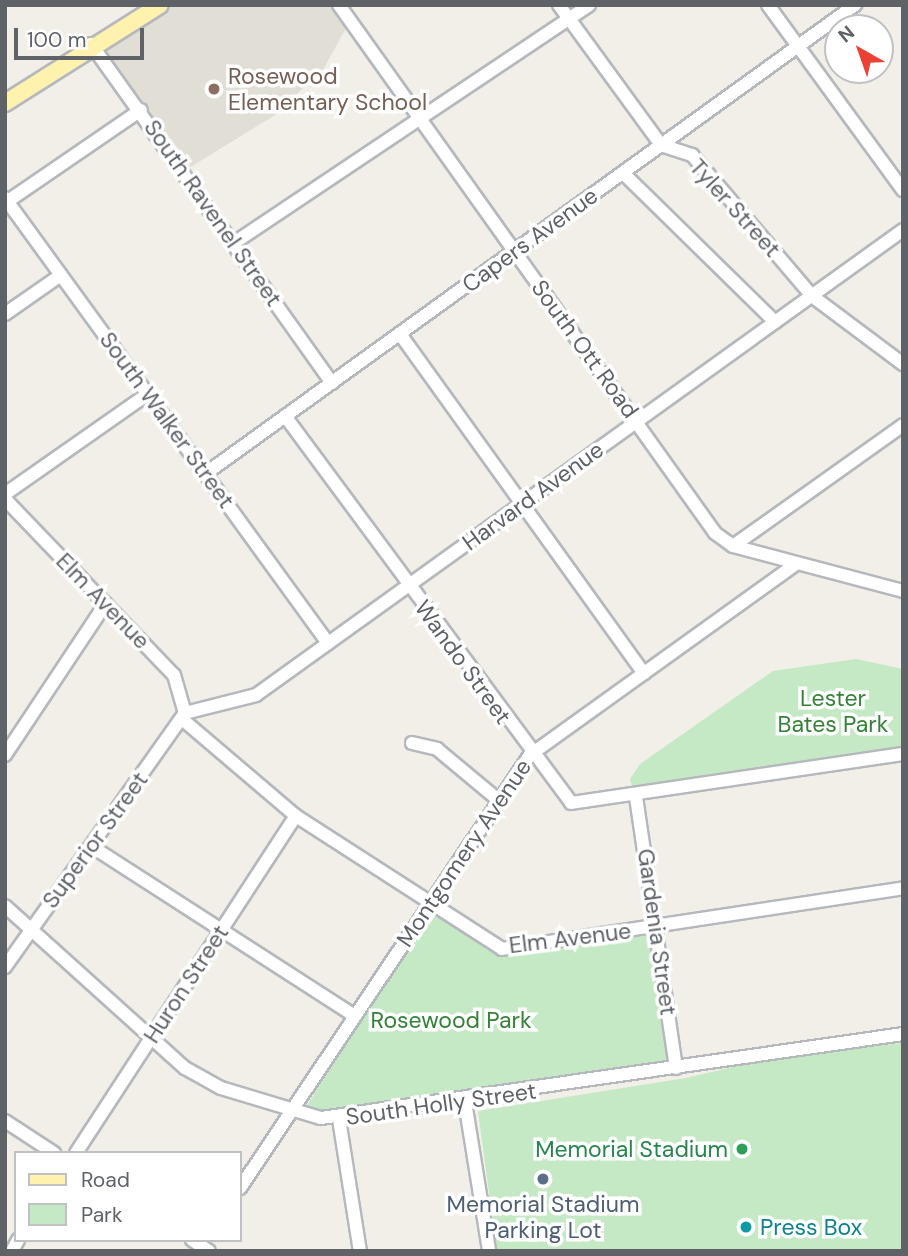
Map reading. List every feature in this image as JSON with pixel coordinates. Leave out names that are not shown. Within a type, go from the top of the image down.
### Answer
[{"type":"main road","points":[[5,103],[138,8],[160,5]]},
{"type":"street","points":[[559,5],[661,145]]},
{"type":"street","points":[[234,243],[589,5]]},
{"type":"street","points":[[768,5],[903,190]]},
{"type":"street","name":"Capers Avenue","points":[[205,474],[855,5]]},
{"type":"street","name":"South Ott Road","points":[[345,7],[418,119],[715,533],[733,546],[794,565],[902,588]]},
{"type":"street","name":"South Ravenel Street","points":[[91,44],[141,110],[332,383]]},
{"type":"street","points":[[6,199],[141,110]]},
{"type":"street","name":"Tyler Street","points":[[661,145],[692,155],[812,296],[903,364]]},
{"type":"street","name":"Tyler Street","points":[[623,173],[775,322]]},
{"type":"street","name":"South Walker Street","points":[[6,199],[328,643]]},
{"type":"street","name":"Harvard Avenue","points":[[183,716],[256,695],[903,230]]},
{"type":"street","points":[[5,314],[61,275]]},
{"type":"street","points":[[400,334],[524,502],[644,674]]},
{"type":"street","points":[[5,494],[148,394]]},
{"type":"street","name":"Wando Street","points":[[285,416],[530,755],[571,803],[636,797],[903,754]]},
{"type":"street","points":[[733,546],[903,425]]},
{"type":"street","name":"Elm Avenue","points":[[5,499],[174,676],[183,716],[296,816],[502,949],[903,888]]},
{"type":"street","name":"Montgomery Avenue","points":[[242,1185],[497,799],[530,755],[794,565]]},
{"type":"street","points":[[5,755],[106,603]]},
{"type":"street","name":"Superior Street","points":[[5,967],[183,716]]},
{"type":"street","points":[[412,743],[437,749],[497,799]]},
{"type":"street","name":"Gardenia Street","points":[[636,797],[658,926],[676,1068]]},
{"type":"street","name":"Huron Street","points":[[77,1151],[296,816]]},
{"type":"street","points":[[91,846],[353,1015]]},
{"type":"street","name":"South Holly Street","points":[[5,906],[149,1040],[221,1088],[290,1112],[339,1119],[903,1034]]},
{"type":"street","points":[[465,1102],[489,1251]]},
{"type":"street","points":[[339,1119],[360,1251]]},
{"type":"street","points":[[5,1121],[51,1151]]},
{"type":"shaded area","name":"Rosewood Elementary School","points":[[160,5],[339,5],[350,21],[324,68],[275,115],[184,171],[91,44]]},
{"type":"green space","name":"Lester Bates Park","points":[[856,659],[903,669],[903,751],[633,791],[630,779],[640,764],[773,671]]},
{"type":"green space","name":"Rosewood Park","points":[[431,913],[501,954],[652,935],[668,1064],[326,1114],[304,1110]]},
{"type":"green space","points":[[903,1043],[903,1251],[497,1251],[478,1111],[686,1078],[775,1057]]},
{"type":"place","name":"Rosewood Elementary School","points":[[214,89]]},
{"type":"place","name":"Memorial Stadium","points":[[742,1149]]},
{"type":"place","name":"Memorial Stadium Parking Lot","points":[[543,1179]]},
{"type":"place","name":"Press Box","points":[[746,1227]]}]
